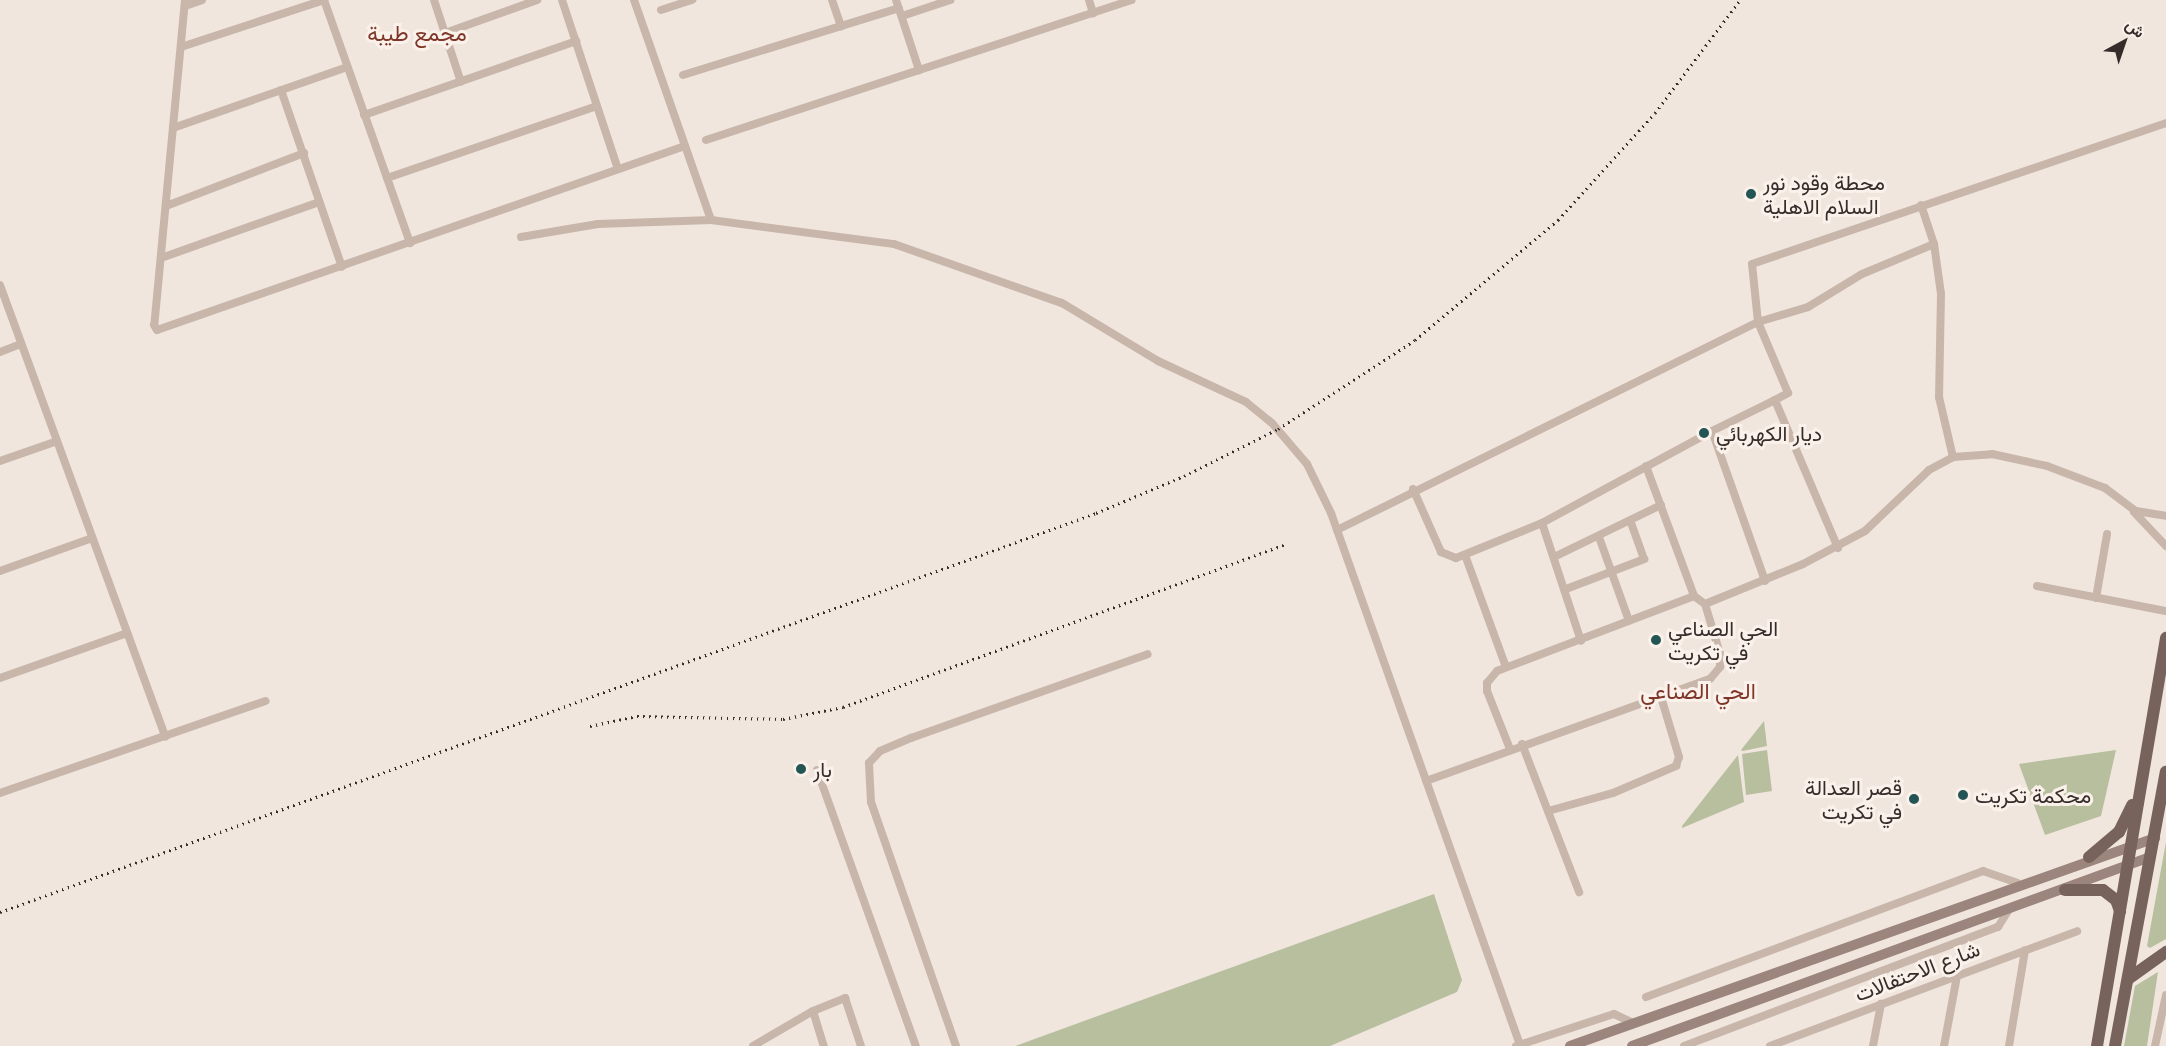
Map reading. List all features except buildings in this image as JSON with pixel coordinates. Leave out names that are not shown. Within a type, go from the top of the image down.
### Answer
[{"type":"main road","points":[[2097,1046],[2166,638]]},
{"type":"main road","points":[[2115,1046],[2166,772]]},
{"type":"main road","points":[[2089,857],[2119,832],[2142,779]]},
{"type":"main road","points":[[1570,1046],[1707,994],[2089,857],[2155,838]]},
{"type":"main road","points":[[1632,1046],[2008,911],[2150,857]]},
{"type":"main road","points":[[2065,890],[2103,890],[2116,900],[2121,913]]},
{"type":"main road","points":[[2128,979],[2166,952]]},
{"type":"main road","points":[[1707,994],[1714,1015]]},
{"type":"street","points":[[202,0],[185,3],[154,325],[161,331],[685,146]]},
{"type":"street","points":[[181,47],[324,0],[410,243]]},
{"type":"street","points":[[434,0],[461,82]]},
{"type":"street","points":[[445,33],[537,0]]},
{"type":"street","points":[[562,0],[618,170]]},
{"type":"street","points":[[634,0],[711,220]]},
{"type":"street","points":[[661,10],[692,0]]},
{"type":"street","points":[[832,0],[841,26]]},
{"type":"street","points":[[902,16],[950,0]]},
{"type":"street","points":[[1089,0],[1093,13]]},
{"type":"street","points":[[706,140],[1132,0]]},
{"type":"street","points":[[682,75],[841,26],[898,4],[919,70]]},
{"type":"street","points":[[364,115],[576,41]]},
{"type":"street","points":[[174,128],[347,67]]},
{"type":"street","points":[[281,90],[342,267]]},
{"type":"street","points":[[387,178],[597,106]]},
{"type":"street","points":[[1413,489],[1441,552],[1456,558],[1542,523],[1712,431],[1788,393],[1758,322],[1752,264],[2166,123]]},
{"type":"street","points":[[166,206],[304,153]]},
{"type":"street","points":[[161,258],[319,202]]},
{"type":"street","points":[[1921,205],[1934,244],[1941,294],[1939,397],[1953,457]]},
{"type":"street","points":[[521,237],[598,224],[711,220],[894,244],[1003,280],[1078,311],[1158,361],[1246,402],[1272,423],[1316,480],[1337,530],[1518,1045],[1614,1014],[1633,1023]]},
{"type":"street","points":[[1337,530],[1413,489],[1758,322],[1808,308],[1862,274],[1934,244]]},
{"type":"street","points":[[0,285],[165,737]]},
{"type":"street","points":[[0,352],[21,344]]},
{"type":"street","points":[[1775,400],[1838,548]]},
{"type":"street","points":[[1712,431],[1766,582]]},
{"type":"street","points":[[0,461],[57,441]]},
{"type":"street","points":[[1705,603],[1766,582],[1838,548],[1865,531],[1929,470],[1953,457],[1992,454],[2055,469],[2105,488],[2131,508],[2166,546]]},
{"type":"street","points":[[1426,781],[1522,744],[1701,683],[1718,671],[1720,654],[1705,603],[1694,596],[1646,466]]},
{"type":"street","points":[[1554,557],[1661,505]]},
{"type":"street","points":[[2131,508],[2153,517],[2166,516]]},
{"type":"street","points":[[1566,589],[1644,559],[1630,520]]},
{"type":"street","points":[[1542,523],[1566,589],[1581,641]]},
{"type":"street","points":[[2096,598],[2107,534]]},
{"type":"street","points":[[1599,537],[1629,621]]},
{"type":"street","points":[[0,571],[92,538]]},
{"type":"street","points":[[1465,555],[1506,667]]},
{"type":"street","points":[[2037,586],[2166,611]]},
{"type":"street","points":[[1510,749],[1486,687],[1493,674],[1506,667],[1581,641],[1694,596]]},
{"type":"street","points":[[0,678],[127,633]]},
{"type":"street","points":[[956,1046],[871,802],[866,780],[869,763],[880,751],[911,738],[1148,654]]},
{"type":"street","points":[[1548,812],[1613,793],[1676,766],[1679,757],[1661,697]]},
{"type":"street","points":[[0,793],[265,701]]},
{"type":"street","points":[[1522,744],[1579,892]]},
{"type":"street","points":[[817,770],[916,1046]]},
{"type":"street","points":[[1646,997],[1983,871],[2017,883]]},
{"type":"street","points":[[1684,1046],[1998,927],[2008,911]]},
{"type":"street","name":"شارع الاحتفالات","points":[[1770,1046],[1789,1042],[1881,1004],[2076,931]]},
{"type":"street","points":[[2009,1046],[2025,950]]},
{"type":"street","points":[[1944,1046],[1956,976]]},
{"type":"street","points":[[753,1046],[813,1011],[844,998],[861,1046]]},
{"type":"street","points":[[2155,1046],[2165,1001]]},
{"type":"street","points":[[1873,1046],[1881,1004]]},
{"type":"street","points":[[813,1011],[824,1046]]},
{"type":"green space","points":[[1764,721],[1767,746],[1741,750]]},
{"type":"green space","points":[[1767,750],[1772,791],[1746,795],[1742,754]]},
{"type":"green space","points":[[2116,750],[2101,816],[2045,835],[2019,764]]},
{"type":"green space","points":[[1738,755],[1744,802],[1682,828],[1682,826]]},
{"type":"green space","points":[[2166,842],[2166,939],[2150,948],[2147,946]]},
{"type":"green space","points":[[1434,894],[1462,980],[1457,992],[1330,1046],[1015,1046]]},
{"type":"green space","points":[[2158,972],[2147,1046],[2124,1046],[2135,986]]},
{"type":"railway","points":[[0,912],[1096,513],[1184,476],[1278,429],[1415,340],[1558,220],[1655,113],[1740,0]]},
{"type":"railway","points":[[590,726],[637,716],[783,719],[843,707],[1285,544]]},
{"type":"place","name":"محطة وقود نور السلام الاهلية","points":[[1751,194]]},
{"type":"place","name":"ديار الكهربائي","points":[[1704,433]]},
{"type":"place","name":"الحي الصناعي في تكريت","points":[[1656,640]]},
{"type":"place","name":"بار","points":[[801,769]]},
{"type":"place","name":"محكمة تكريت","points":[[1963,795]]},
{"type":"place","name":"قصر العدالة في تكريت","points":[[1914,799]]},
{"type":"district","name":"مجمع طيبة","points":[[417,33]]},
{"type":"district","name":"الحي الصناعي","points":[[1698,691]]}]
